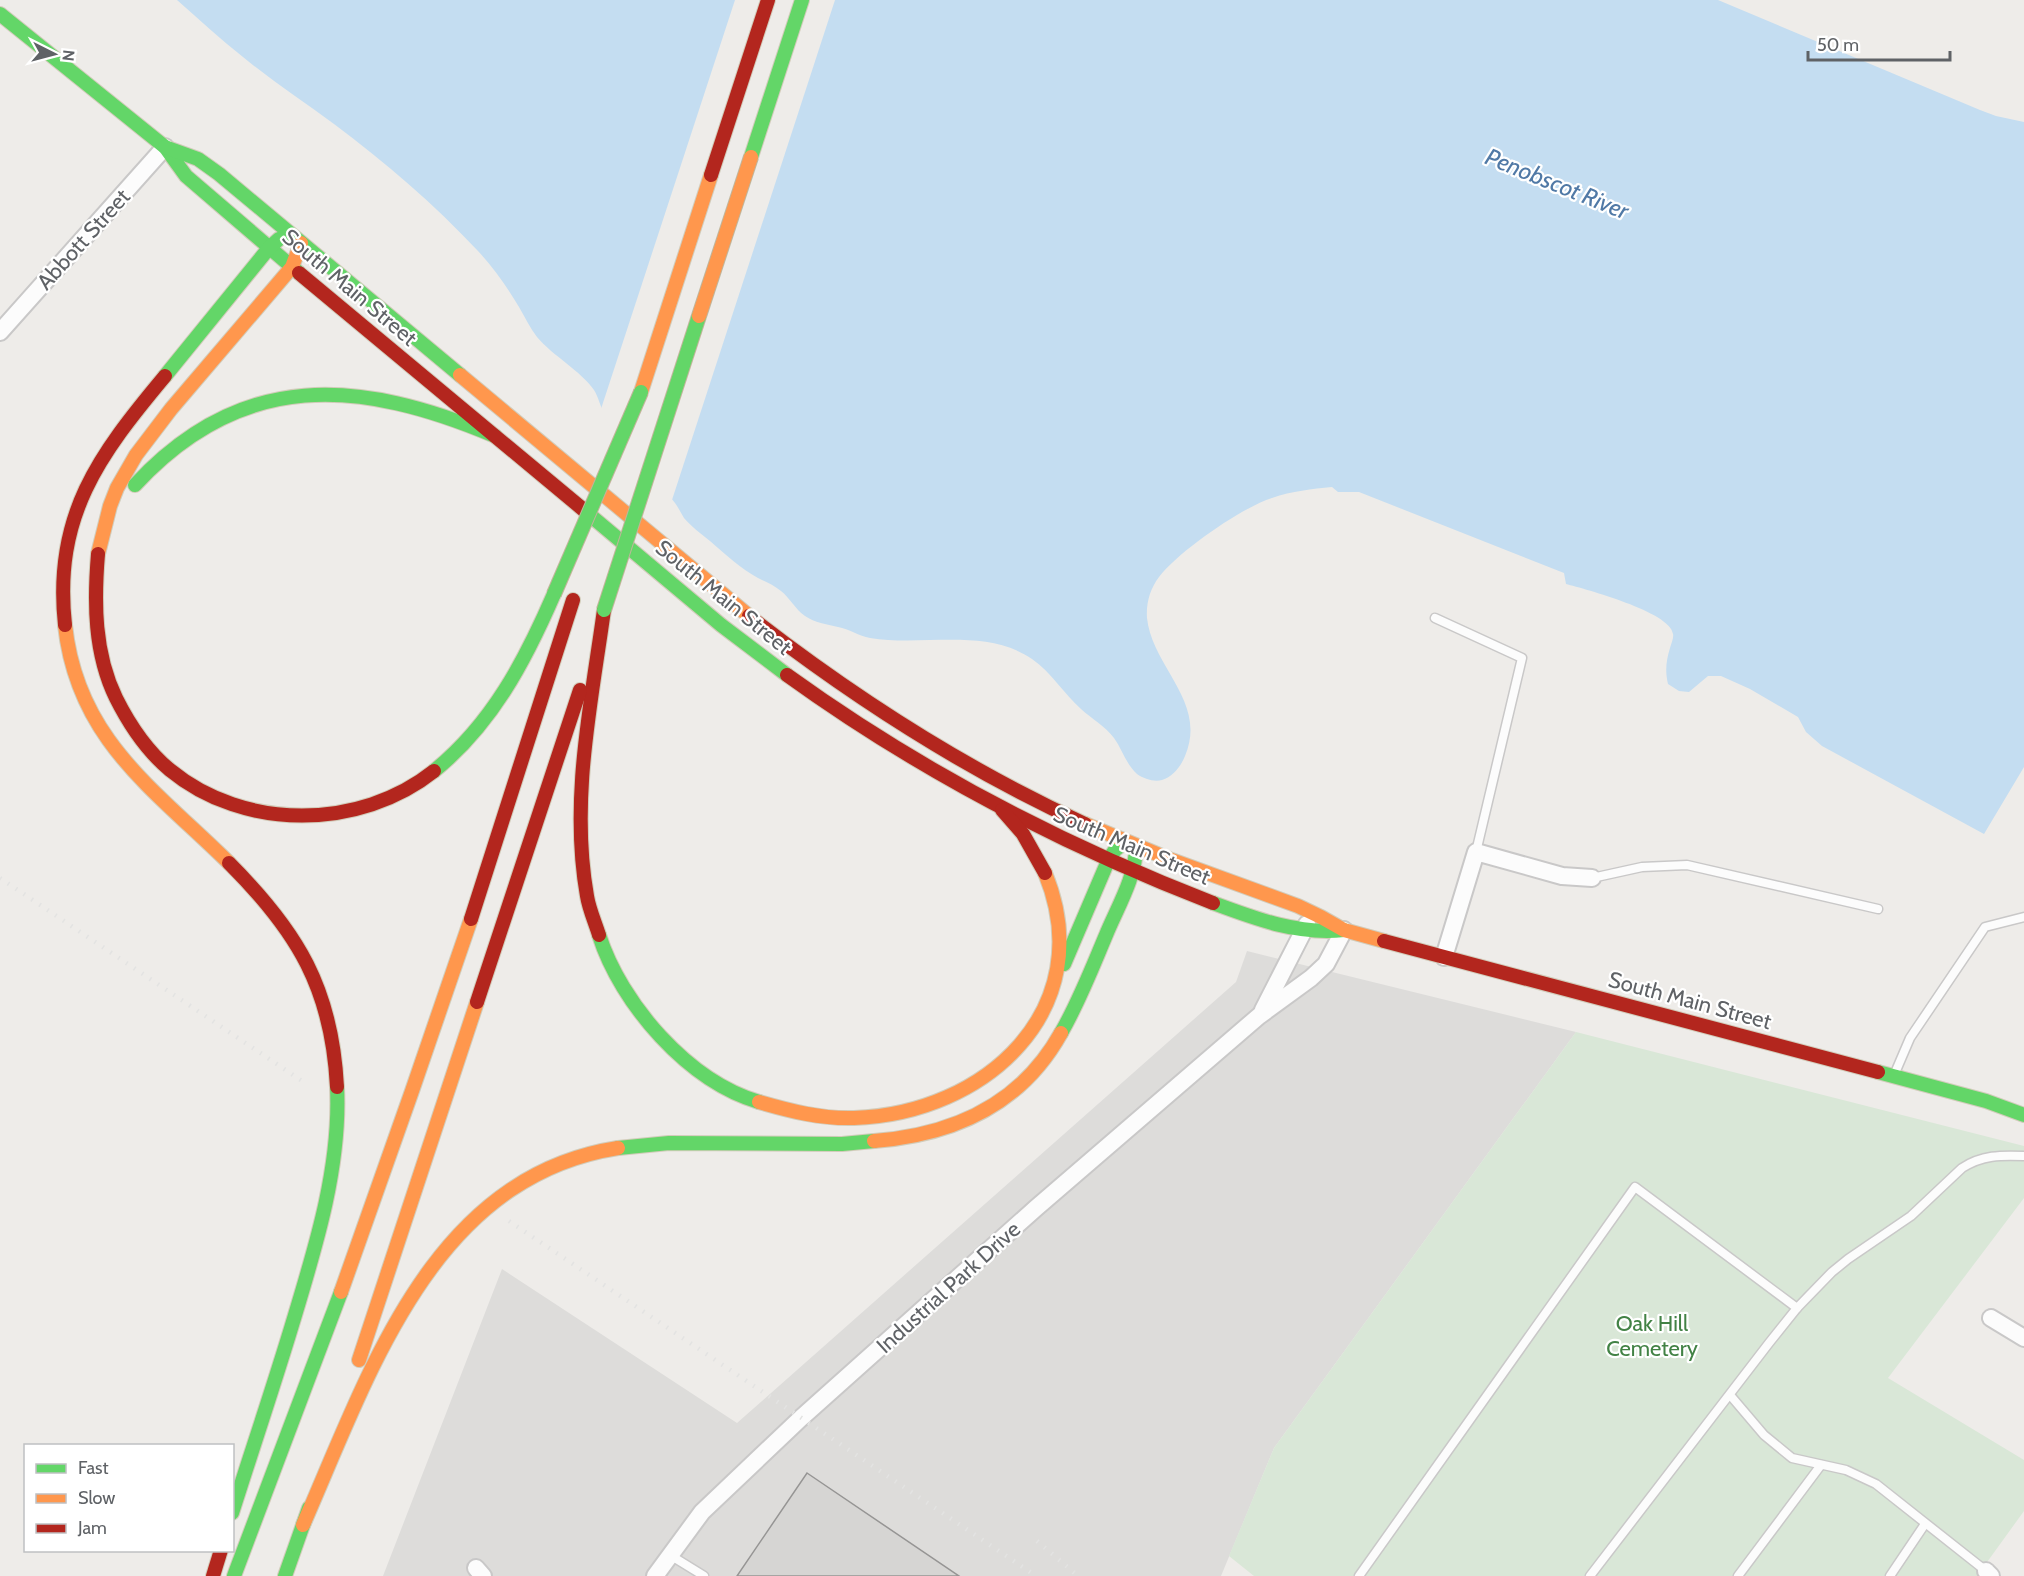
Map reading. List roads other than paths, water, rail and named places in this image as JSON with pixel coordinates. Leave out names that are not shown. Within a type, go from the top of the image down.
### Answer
[{"type":"main road","points":[[595,534],[768,0]]},
{"type":"main road","points":[[285,1576],[515,887],[802,0]]},
{"type":"main road","name":"South Main Street","points":[[0,14],[165,147],[186,176],[269,248],[718,621],[794,680],[898,750],[1002,810],[1108,861],[1249,915],[1303,930],[1323,933],[1344,930]]},
{"type":"main road","name":"South Main Street","points":[[165,147],[209,165],[734,604],[820,671],[946,752],[1029,797],[1131,844],[1312,911],[1344,930],[1986,1101],[2024,1115]]},
{"type":"main road","points":[[234,1508],[298,1304],[324,1207],[336,1121],[333,1038],[317,981],[286,927],[242,874],[128,767],[95,722],[78,685],[67,647],[62,608],[66,545],[70,526],[95,469],[132,416],[269,248],[279,239],[296,238],[292,267],[178,401],[128,468],[110,505],[97,560],[93,601],[96,636],[101,656],[120,707],[136,735],[169,769],[210,795],[238,807],[286,816],[336,814],[375,803],[410,787],[452,756],[483,724],[508,690],[528,653],[641,392]]},
{"type":"main road","points":[[97,560],[122,502],[147,470],[178,442],[196,430],[246,408],[280,399],[309,395],[363,396],[415,407],[495,436]]},
{"type":"main road","points":[[234,1576],[303,1393],[417,1076],[575,595]]},
{"type":"main road","points":[[303,1525],[360,1396],[405,1303],[441,1252],[484,1210],[514,1188],[546,1170],[580,1157],[619,1148],[688,1144],[873,1142],[928,1133],[976,1116],[1019,1088],[1052,1051],[1075,1007],[1132,871],[1136,858],[1131,844],[1115,850],[1108,861],[1052,992],[1022,1043],[998,1069],[969,1090],[938,1103],[890,1114],[838,1118],[789,1111],[741,1095],[710,1078],[680,1057],[645,1023],[628,999],[605,956],[587,897],[581,852],[580,807],[604,610]]},
{"type":"main road","points":[[1002,810],[1022,831],[1034,849],[1054,897],[1060,944],[1057,973],[1052,992]]},
{"type":"main road","points":[[213,1576],[221,1552]]},
{"type":"street","name":"Abbott Street","points":[[0,332],[165,147]]},
{"type":"street","points":[[1444,957],[1476,852],[1562,876],[1592,878]]},
{"type":"street","name":"Industrial Park Drive","points":[[1259,1016],[1270,1000],[1312,911]]},
{"type":"street","name":"Industrial Park Drive","points":[[655,1576],[702,1512],[801,1418],[1036,1208],[1259,1016],[1302,986],[1331,955],[1344,930]]},
{"type":"street","points":[[1990,1318],[2024,1338]]},
{"type":"lane","points":[[1435,618],[1522,658],[1476,852]]},
{"type":"lane","points":[[1592,878],[1642,867],[1687,865],[1878,909]]},
{"type":"lane","points":[[1893,1076],[1910,1038],[1985,927],[2024,917]]},
{"type":"lane","points":[[1590,1576],[1797,1308],[1848,1259],[1911,1216],[1962,1168],[1980,1158],[2024,1156]]},
{"type":"lane","points":[[1359,1576],[1635,1187],[1797,1308]]},
{"type":"lane","points":[[1730,1395],[1764,1435],[1791,1458],[1846,1470],[1876,1484],[1988,1574]]},
{"type":"lane","points":[[1738,1576],[1821,1464]]},
{"type":"lane","points":[[1890,1576],[1926,1524]]},
{"type":"lane","points":[[670,1555],[704,1576]]},
{"type":"water","name":"Penobscot River","points":[[177,0],[1718,0],[1980,110],[2024,122],[2024,767],[1984,834],[1822,746],[1806,732],[1798,717],[1750,689],[1721,676],[1708,676],[1689,692],[1679,691],[1668,684],[1666,666],[1673,634],[1669,626],[1643,610],[1566,584],[1564,573],[1359,492],[1338,492],[1332,487],[1280,496],[1244,511],[1195,543],[1168,567],[1153,586],[1147,607],[1151,636],[1184,702],[1189,719],[1190,737],[1185,756],[1173,774],[1159,781],[1143,777],[1133,770],[1107,730],[1085,713],[1039,665],[1014,649],[995,643],[974,641],[911,641],[870,638],[817,622],[801,613],[773,585],[733,561],[684,518],[675,503],[621,438],[603,411],[594,390],[582,376],[537,337],[500,278],[462,234],[372,153],[254,66]]},
{"type":"railway","points":[[0,878],[302,1081]]},
{"type":"railway","points":[[509,1221],[1036,1576]]},
{"type":"railway","points":[[1037,1541],[1078,1576]]},
{"type":"park label","name":"Oak Hill Cemetery","points":[[1652,1336]]}]
